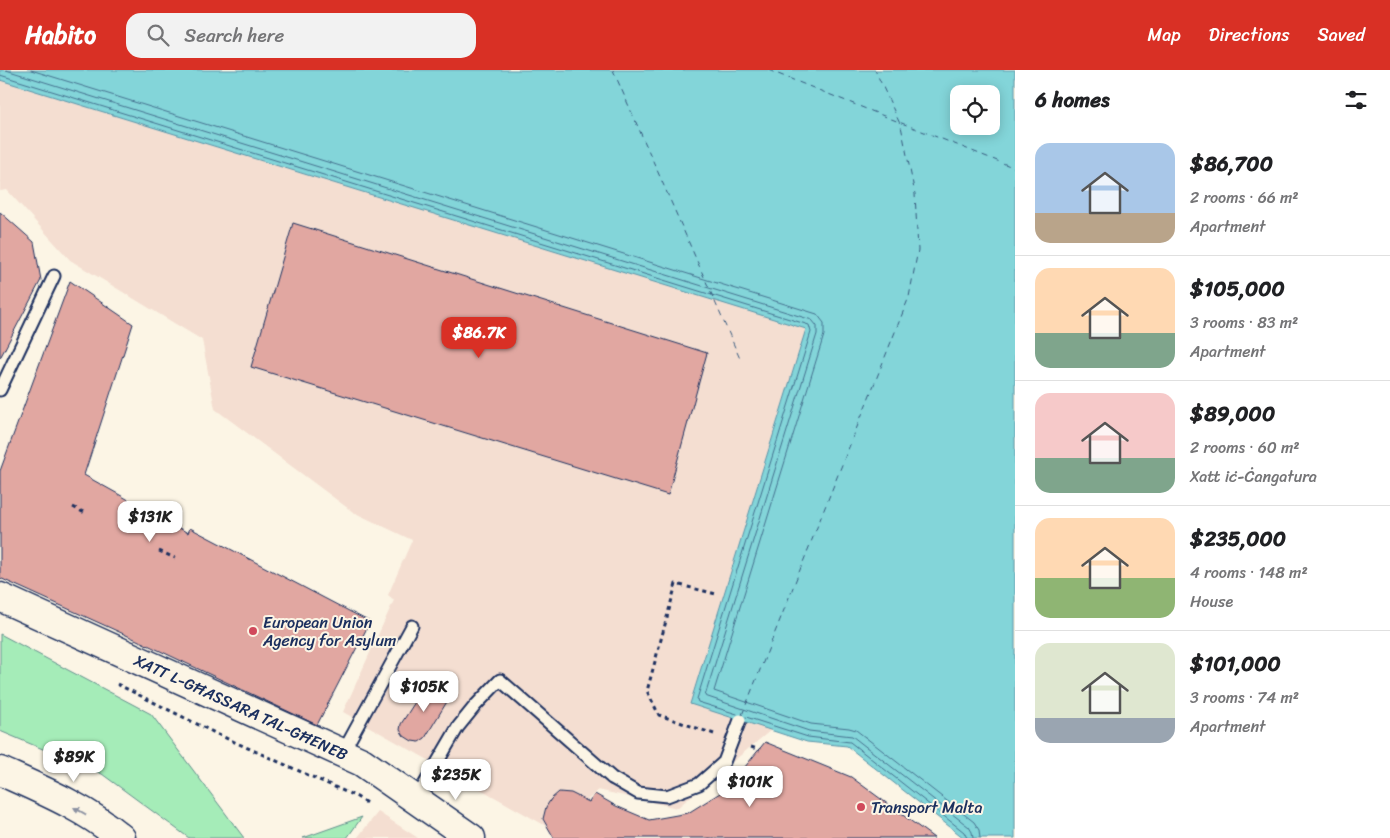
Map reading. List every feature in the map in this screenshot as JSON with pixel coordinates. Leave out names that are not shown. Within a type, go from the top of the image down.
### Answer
[{"type":"street","name":"XATT L-GĦASSARA TAL-GĦENEB","points":[[0,597],[362,762],[471,838]]},
{"type":"street","points":[[0,771],[49,793],[106,826],[121,838]]},
{"type":"lane","points":[[0,390],[54,276]]},
{"type":"lane","points":[[342,754],[412,626]]},
{"type":"lane","points":[[416,799],[458,727],[500,680],[612,778],[638,794],[667,796],[699,784],[724,762],[740,720]]},
{"type":"path","points":[[73,507],[87,514]]},
{"type":"path","points":[[159,551],[175,558]]},
{"type":"path","points":[[708,732],[659,714],[647,691],[676,584],[716,594]]},
{"type":"path","points":[[114,683],[219,736],[357,798],[374,808]]},
{"type":"shaded area","points":[[0,80],[806,329],[690,704],[771,730],[677,808],[598,790],[555,831],[343,712],[394,600],[388,595],[412,540],[353,512],[215,409],[202,340],[70,260],[7,190],[0,191]]},
{"type":"shaded area","points":[[378,812],[418,838],[357,838]]},
{"type":"green space","points":[[0,634],[151,714],[244,838],[189,838],[102,774],[0,731]]},
{"type":"green space","points":[[362,817],[347,838],[303,838]]},
{"type":"water","points":[[0,70],[1015,70],[1015,838],[964,838],[847,746],[807,742],[690,704],[806,329],[0,80]]},
{"type":"building","points":[[0,212],[34,242],[41,280],[0,358]]},
{"type":"building","points":[[293,223],[707,353],[668,495],[251,367]]},
{"type":"building","points":[[70,281],[133,324],[84,475],[188,533],[190,528],[370,622],[317,725],[0,578],[0,471]]},
{"type":"building","points":[[429,680],[444,689],[448,700],[425,738],[419,742],[412,741],[404,736],[400,730],[401,724]]},
{"type":"building","points":[[765,742],[851,777],[934,838],[554,838],[543,819],[546,807],[559,792],[571,793],[589,802],[595,794],[616,806],[649,820],[688,813],[728,788]]},
{"type":"ferry route","points":[[613,70],[741,361]]},
{"type":"ferry route","points":[[768,70],[1015,168]]},
{"type":"ferry route","points":[[742,715],[909,297],[918,250],[915,194],[901,126],[875,70]]},
{"type":"place","name":"European Union Agency for Asylum","points":[[253,631]]},
{"type":"place","name":"Transport Malta","points":[[861,807]]}]
